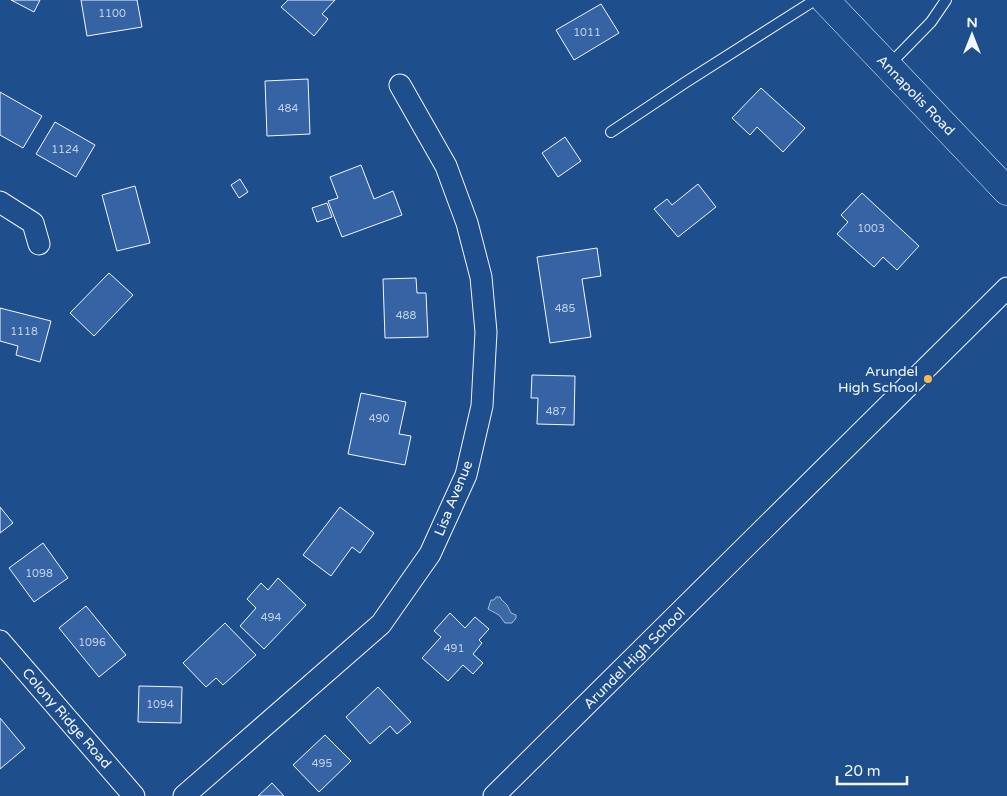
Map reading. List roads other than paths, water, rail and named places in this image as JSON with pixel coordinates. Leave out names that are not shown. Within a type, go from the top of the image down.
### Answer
[{"type":"main road","name":"Annapolis Road","points":[[825,0],[1007,191]]},
{"type":"street","name":"Lisa Avenue","points":[[184,796],[381,624],[430,554],[466,475],[482,406],[486,332],[480,277],[467,223],[446,166],[400,85]]},
{"type":"street","points":[[0,202],[33,223],[39,244]]},
{"type":"street","name":"Arundel High School","points":[[494,796],[1007,288]]},
{"type":"street","name":"Colony Ridge Road","points":[[0,641],[134,796]]},
{"type":"lane","points":[[611,132],[815,0]]},
{"type":"lane","points":[[888,66],[931,22],[946,0]]},
{"type":"water","points":[[496,597],[500,597],[511,613],[516,615],[512,623],[505,623],[499,615],[488,609],[491,600],[494,600]]},
{"type":"place","name":"Arundel High School","points":[[928,379]]}]
